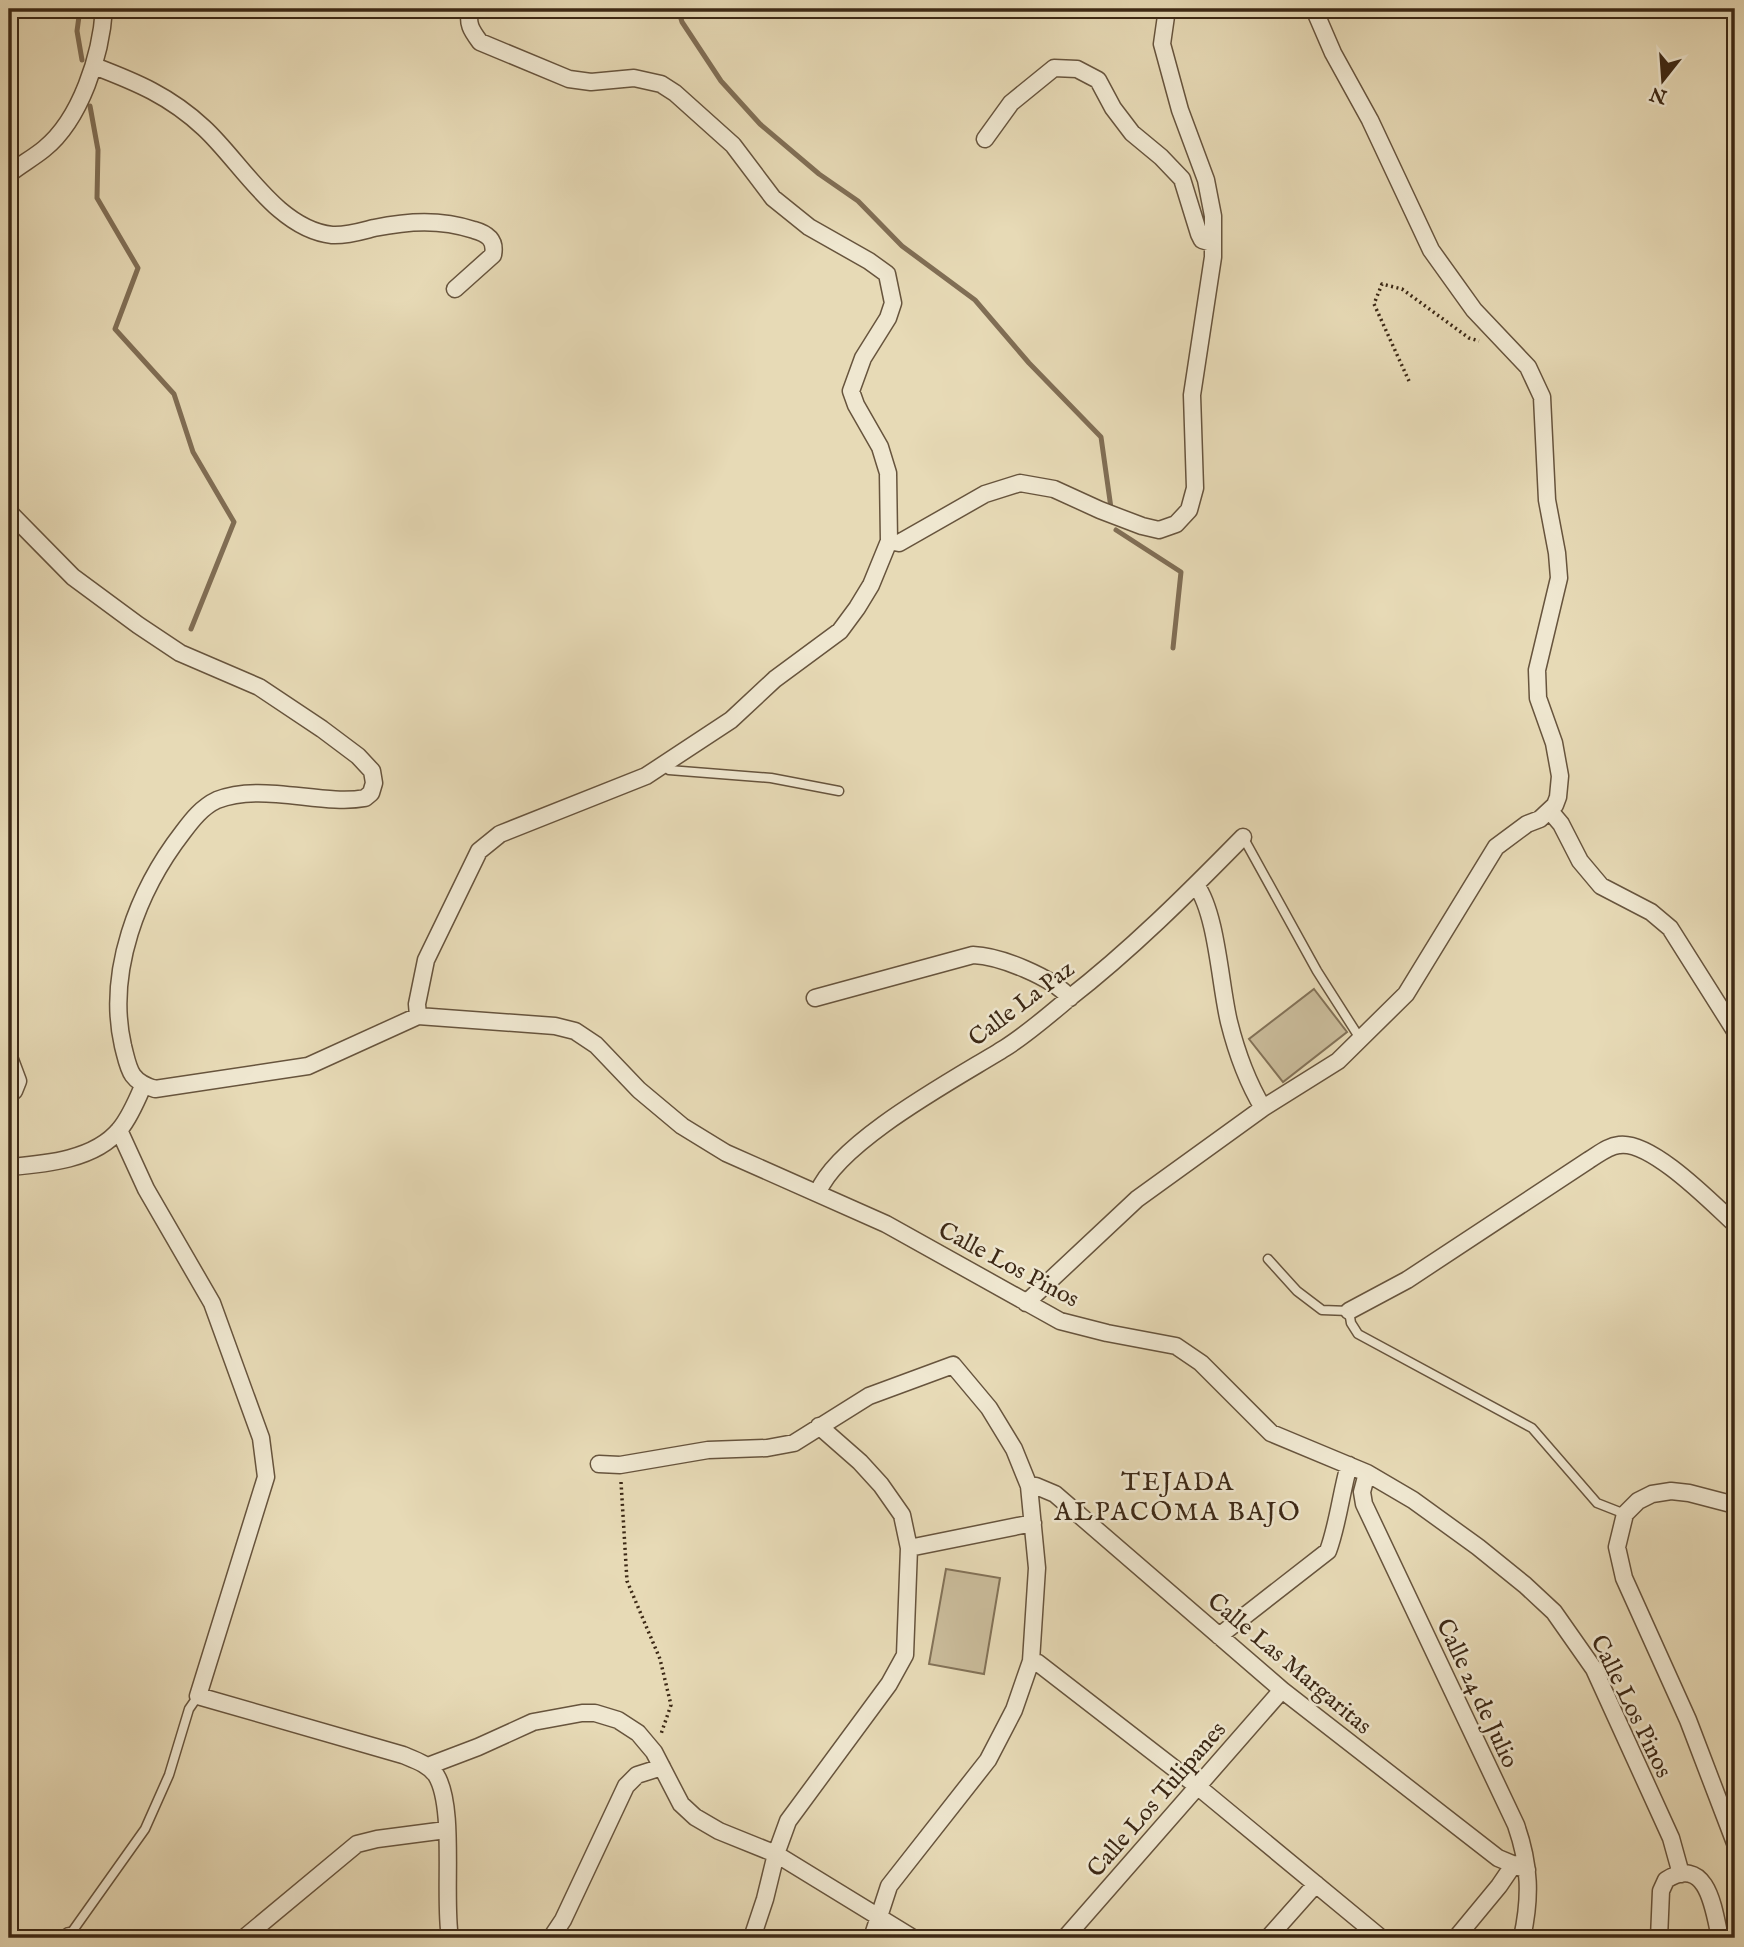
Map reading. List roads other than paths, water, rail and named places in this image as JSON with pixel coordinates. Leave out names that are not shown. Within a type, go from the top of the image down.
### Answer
[{"type":"street","points":[[11,169],[46,149],[72,117],[94,66],[103,27],[104,9]]},
{"type":"street","points":[[9,512],[73,578],[138,625],[180,653],[258,687],[322,729],[358,756],[372,771],[374,783],[371,793],[365,798],[337,799],[289,794],[243,795],[218,800],[198,813],[171,848],[139,905],[125,955],[118,996],[118,1023],[129,1068],[134,1079],[143,1086],[155,1089],[308,1066],[418,1016],[417,1004],[426,960],[479,851],[500,834],[646,776],[731,720],[775,679],[840,631],[871,585],[890,541],[888,473],[880,447],[851,391],[863,358],[888,318],[893,303],[887,274],[809,226],[773,198],[733,145],[675,93],[661,84],[634,78],[591,82],[569,79],[480,42],[470,30],[470,9]]},
{"type":"street","points":[[890,541],[899,543],[985,494],[1020,483],[1054,489],[1142,526],[1159,530],[1176,524],[1189,510],[1195,488],[1192,395],[1213,257],[1213,216],[1206,180],[1180,110],[1162,44],[1167,9]]},
{"type":"street","points":[[1026,1303],[1137,1199],[1263,1108],[1338,1060],[1360,1040],[1406,994],[1496,847],[1550,811],[1558,797],[1560,776],[1554,743],[1538,698],[1537,670],[1559,578],[1547,500],[1542,397],[1528,367],[1474,310],[1431,250],[1370,120],[1333,53],[1314,9]]},
{"type":"street","points":[[94,66],[166,96],[205,128],[276,207],[316,231],[333,235],[420,221],[455,224],[491,238],[495,247],[493,256],[455,289]]},
{"type":"street","points":[[985,139],[1011,103],[1054,68],[1077,69],[1098,80],[1113,108],[1132,133],[1182,179],[1199,234],[1202,240],[1212,243]]},
{"type":"street","points":[[1550,811],[1561,824],[1580,861],[1601,886],[1651,912],[1670,928],[1735,1031]]},
{"type":"street","name":"Calle La Paz","points":[[818,1192],[830,1172],[855,1148],[921,1099],[1008,1046],[1070,998],[1162,919],[1243,837]]},
{"type":"street","points":[[1196,885],[1208,907],[1230,1023],[1263,1108]]},
{"type":"street","points":[[816,998],[973,955],[989,957],[1019,968],[1050,983],[1070,998]]},
{"type":"street","name":"Calle Los Pinos","points":[[418,1016],[555,1026],[575,1031],[596,1045],[639,1090],[682,1125],[726,1153],[886,1224],[1060,1321],[1176,1346],[1201,1363],[1271,1433],[1367,1473],[1413,1500],[1525,1585],[1566,1627],[1594,1669],[1671,1838],[1681,1874]]},
{"type":"street","points":[[9,1056],[18,1081],[14,1091],[9,1094]]},
{"type":"street","points":[[9,1167],[44,1164],[93,1151],[119,1130],[143,1086]]},
{"type":"street","points":[[119,1130],[146,1189],[212,1303],[261,1438],[266,1477],[226,1613],[198,1696],[403,1755],[428,1766],[437,1776],[445,1804],[450,1938]]},
{"type":"street","points":[[1349,1311],[1407,1280],[1590,1160],[1611,1147],[1622,1144],[1650,1153],[1674,1170],[1735,1224]]},
{"type":"street","points":[[599,1464],[620,1465],[708,1450],[766,1448],[794,1443],[869,1396],[953,1365],[989,1408],[1014,1449],[1029,1486],[1037,1568],[1031,1661],[1013,1710],[988,1760],[889,1886],[872,1938]]},
{"type":"street","points":[[752,1938],[788,1821],[889,1684],[905,1655],[909,1548],[902,1516],[881,1485],[860,1462],[819,1426]]},
{"type":"street","points":[[1219,1636],[1328,1552],[1349,1465]]},
{"type":"street","name":"Calle 24 de Julio","points":[[1367,1473],[1362,1492],[1364,1504],[1516,1825],[1525,1852],[1520,1867],[1529,1890],[1522,1938]]},
{"type":"street","name":"Calle Las Margaritas","points":[[1029,1486],[1055,1494],[1282,1690],[1498,1858],[1520,1867]]},
{"type":"street","points":[[1735,1505],[1689,1493],[1671,1491],[1652,1494],[1638,1501],[1625,1514],[1617,1546],[1624,1578],[1689,1720],[1735,1843]]},
{"type":"street","points":[[909,1548],[1033,1523]]},
{"type":"street","points":[[1031,1661],[1038,1662],[1197,1786],[1381,1938]]},
{"type":"street","name":"Calle Los Tulipanes","points":[[1065,1938],[1282,1690]]},
{"type":"street","points":[[428,1766],[478,1747],[533,1721],[582,1713],[595,1713],[618,1720],[638,1733],[654,1752],[681,1804],[695,1817],[776,1854],[913,1938]]},
{"type":"street","points":[[551,1938],[563,1920],[626,1787],[636,1775],[662,1767]]},
{"type":"street","points":[[244,1938],[357,1844],[446,1830]]},
{"type":"street","points":[[1456,1938],[1499,1886],[1520,1867]]},
{"type":"street","points":[[1659,1938],[1661,1891],[1666,1880],[1681,1874],[1696,1877],[1706,1885],[1720,1938]]},
{"type":"street","points":[[1268,1938],[1316,1884]]},
{"type":"lane","points":[[663,765],[669,770],[771,778],[839,791]]},
{"type":"lane","points":[[1243,837],[1317,971],[1360,1040]]},
{"type":"lane","points":[[1268,1259],[1297,1291],[1322,1310],[1349,1311],[1351,1323],[1358,1334],[1532,1428],[1597,1503],[1625,1514]]},
{"type":"lane","points":[[70,1937],[145,1829],[169,1775],[189,1709],[198,1696]]},
{"type":"waterway","points":[[80,9],[77,31],[82,60]]},
{"type":"waterway","points":[[678,9],[682,22],[721,81],[760,124],[819,174],[858,201],[902,246],[975,300],[1029,363],[1101,437],[1111,508]]},
{"type":"waterway","points":[[90,106],[98,150],[97,198],[138,268],[115,329],[174,394],[193,452],[234,522],[191,629]]},
{"type":"waterway","points":[[1116,530],[1181,572],[1173,648]]},
{"type":"district","name":"TEJADA ALPACOMA BAJO","points":[[1178,1496]]}]
